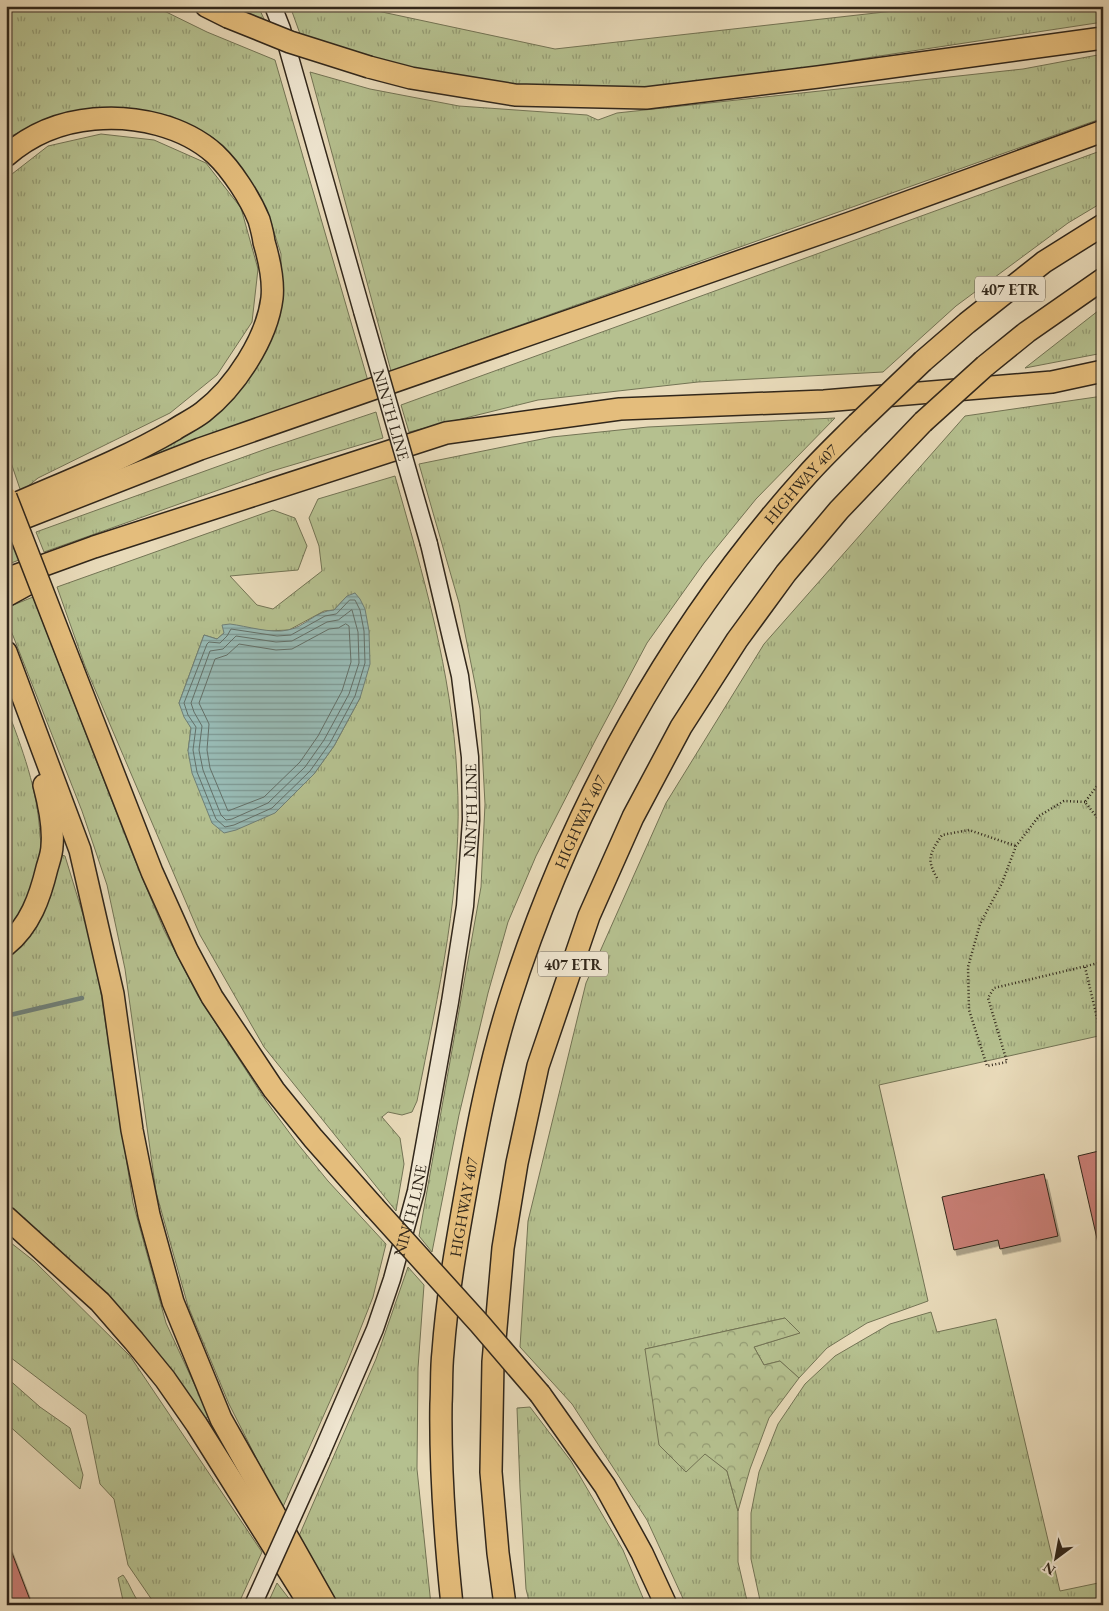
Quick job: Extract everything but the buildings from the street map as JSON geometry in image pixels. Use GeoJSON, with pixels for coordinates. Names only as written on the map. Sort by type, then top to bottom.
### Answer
{"type":"FeatureCollection","features":[{"type":"Feature","properties":{"kind":"highway"},"geometry":{"type":"LineString","coordinates":[[206,6],[290,42],[369,67],[411,78],[515,95],[646,98],[818,77],[1103,38]]}},
{"type":"Feature","properties":{"kind":"highway"},"geometry":{"type":"LineString","coordinates":[[6,156],[21,143],[43,131],[73,121],[114,117],[157,124],[188,136],[214,154],[242,187],[259,220],[270,263],[272,298],[263,328],[250,358],[230,385],[203,412],[149,445],[6,508]]}},
{"type":"Feature","properties":{"kind":"highway"},"geometry":{"type":"LineString","coordinates":[[6,525],[200,449],[850,223],[1103,131]]}},
{"type":"Feature","properties":{"kind":"highway","name":"HIGHWAY 407"},"geometry":{"type":"LineString","coordinates":[[452,1605],[444,1522],[441,1434],[442,1354],[454,1254],[482,1102],[508,1004],[539,914],[579,820],[622,736],[682,637],[740,555],[807,475],[856,424],[967,322],[1044,262],[1103,225]]}},
{"type":"Feature","properties":{"kind":"highway","name":"407 ETR"},"geometry":{"type":"LineString","coordinates":[[505,1605],[498,1553],[491,1472],[493,1362],[502,1248],[517,1163],[538,1066],[589,916],[633,817],[681,727],[737,640],[786,573],[839,510],[923,422],[985,366],[1027,332],[1103,279]]}},
{"type":"Feature","properties":{"kind":"highway"},"geometry":{"type":"LineString","coordinates":[[6,579],[94,548],[446,433],[620,409],[824,401],[1052,382],[1103,371]]}},
{"type":"Feature","properties":{"kind":"highway"},"geometry":{"type":"LineString","coordinates":[[6,497],[152,872],[187,950],[212,997],[274,1090],[313,1138],[479,1322],[540,1394],[605,1486],[642,1553],[666,1605]]}},
{"type":"Feature","properties":{"kind":"highway"},"geometry":{"type":"LineString","coordinates":[[6,596],[94,548]]}},
{"type":"Feature","properties":{"kind":"highway"},"geometry":{"type":"LineString","coordinates":[[6,945],[12,941],[32,914],[42,887],[52,846],[50,805],[9,658]]}},
{"type":"Feature","properties":{"kind":"highway"},"geometry":{"type":"LineString","coordinates":[[9,658],[80,850],[113,994],[132,1130],[145,1196],[173,1302],[221,1419],[326,1605]]}},
{"type":"Feature","properties":{"kind":"highway"},"geometry":{"type":"LineString","coordinates":[[6,1217],[100,1302],[164,1379],[197,1425],[310,1605]]}},
{"type":"Feature","properties":{"kind":"main road","name":"NINTH LINE"},"geometry":{"type":"LineString","coordinates":[[253,1605],[375,1329],[392,1279],[416,1191],[450,1002],[465,906],[471,820],[470,757],[460,676],[429,544],[282,29],[273,6]]}},
{"type":"Feature","properties":{"kind":"path"},"geometry":{"type":"LineString","coordinates":[[1085,802],[1103,778]]}},
{"type":"Feature","properties":{"kind":"path"},"geometry":{"type":"LineString","coordinates":[[1103,825],[1085,802],[1064,801],[1039,816],[1016,846],[1002,883],[980,924],[968,967],[969,1010],[986,1066],[1007,1062],[988,998],[994,988],[1103,962]]}},
{"type":"Feature","properties":{"kind":"path"},"geometry":{"type":"LineString","coordinates":[[938,878],[930,866],[932,850],[942,835],[969,830],[1016,846]]}},
{"type":"Feature","properties":{"kind":"path"},"geometry":{"type":"LineString","coordinates":[[1085,966],[1102,1038]]}},
{"type":"Feature","properties":{"kind":"green space"},"geometry":{"type":"Polygon","coordinates":[[[6,6],[154,6],[207,32],[275,60],[368,381],[101,479],[203,424],[239,392],[261,358],[280,306],[281,254],[269,216],[239,166],[214,138],[171,116],[139,111],[49,119],[11,136],[6,142],[6,6]]]}},
{"type":"Feature","properties":{"kind":"green space"},"geometry":{"type":"Polygon","coordinates":[[[213,6],[258,6],[270,32],[213,6]]]}},
{"type":"Feature","properties":{"kind":"green space"},"geometry":{"type":"Polygon","coordinates":[[[290,6],[354,6],[555,49],[938,6],[1103,6],[1103,22],[853,60],[805,74],[564,94],[443,84],[304,45],[290,6]]]}},
{"type":"Feature","properties":{"kind":"green space"},"geometry":{"type":"Polygon","coordinates":[[[1103,54],[1103,118],[391,371],[310,72],[370,89],[459,106],[587,115],[598,120],[617,113],[1023,69],[1103,54]]]}},
{"type":"Feature","properties":{"kind":"green space"},"geometry":{"type":"Polygon","coordinates":[[[101,134],[154,140],[206,163],[241,208],[258,269],[252,322],[217,375],[170,413],[38,478],[21,492],[6,448],[6,182],[12,174],[48,146],[101,134]]]}},
{"type":"Feature","properties":{"kind":"green space"},"geometry":{"type":"Polygon","coordinates":[[[1103,150],[1103,202],[1068,223],[956,306],[883,372],[698,382],[538,400],[409,432],[401,405],[1103,150]]]}},
{"type":"Feature","properties":{"kind":"green space"},"geometry":{"type":"Polygon","coordinates":[[[1103,307],[1103,353],[1025,368],[1103,307]]]}},
{"type":"Feature","properties":{"kind":"green space"},"geometry":{"type":"Polygon","coordinates":[[[1103,396],[1103,1035],[879,1085],[928,1301],[867,1323],[827,1348],[799,1378],[780,1361],[764,1365],[754,1347],[799,1333],[785,1318],[645,1349],[705,1453],[727,1471],[738,1511],[738,1562],[748,1605],[686,1605],[647,1520],[572,1404],[520,1347],[528,1221],[586,983],[666,803],[764,644],[965,416],[1103,396]]]}},
{"type":"Feature","properties":{"kind":"green space"},"geometry":{"type":"Polygon","coordinates":[[[376,412],[383,438],[272,471],[44,552],[36,532],[266,449],[376,412]]]}},
{"type":"Feature","properties":{"kind":"green space"},"geometry":{"type":"Polygon","coordinates":[[[835,418],[756,499],[704,563],[647,643],[536,856],[508,922],[488,993],[459,1115],[432,1252],[419,1236],[481,887],[485,804],[480,709],[459,603],[419,464],[552,437],[648,427],[835,418]]]}},
{"type":"Feature","properties":{"kind":"green space"},"geometry":{"type":"Polygon","coordinates":[[[395,476],[435,624],[443,661],[454,737],[457,775],[457,857],[441,979],[417,1101],[412,1112],[402,1115],[388,1112],[382,1117],[400,1138],[404,1164],[396,1211],[264,1047],[200,935],[85,666],[57,587],[273,510],[295,518],[307,546],[298,570],[230,576],[257,605],[273,609],[322,571],[319,546],[309,518],[318,499],[395,476]],[[347,596],[334,610],[324,611],[289,630],[224,633],[217,639],[204,635],[179,703],[191,728],[188,751],[275,812],[314,774],[334,746],[360,698],[347,596]]]}},
{"type":"Feature","properties":{"kind":"green space"},"geometry":{"type":"Polygon","coordinates":[[[12,541],[19,560],[6,565],[6,543],[12,541]]]}},
{"type":"Feature","properties":{"kind":"green space"},"geometry":{"type":"Polygon","coordinates":[[[33,597],[132,853],[164,930],[198,996],[266,1101],[297,1143],[328,1181],[386,1244],[373,1297],[347,1363],[282,1509],[229,1404],[188,1306],[156,1192],[125,969],[107,885],[82,811],[6,618],[6,608],[33,597]]]}},
{"type":"Feature","properties":{"kind":"green space"},"geometry":{"type":"Polygon","coordinates":[[[6,706],[33,786],[39,819],[42,855],[29,895],[6,931],[6,706]]]}},
{"type":"Feature","properties":{"kind":"green space"},"geometry":{"type":"Polygon","coordinates":[[[62,855],[65,856],[95,954],[133,1203],[166,1323],[209,1416],[203,1420],[132,1327],[65,1256],[6,1206],[6,960],[32,931],[50,898],[62,855]]]}},
{"type":"Feature","properties":{"kind":"green space"},"geometry":{"type":"Polygon","coordinates":[[[6,1239],[34,1261],[130,1356],[262,1552],[238,1605],[150,1605],[152,1600],[128,1565],[114,1499],[100,1484],[86,1415],[6,1354],[6,1239]]]}},
{"type":"Feature","properties":{"kind":"green space"},"geometry":{"type":"Polygon","coordinates":[[[408,1267],[424,1285],[418,1368],[417,1469],[431,1605],[336,1605],[299,1536],[376,1359],[408,1267]]]}},
{"type":"Feature","properties":{"kind":"green space"},"geometry":{"type":"Polygon","coordinates":[[[931,1312],[937,1332],[996,1319],[1060,1591],[1103,1582],[1103,1605],[761,1605],[751,1559],[751,1513],[759,1472],[778,1424],[805,1384],[835,1356],[890,1324],[931,1312]]]}},
{"type":"Feature","properties":{"kind":"green space"},"geometry":{"type":"Polygon","coordinates":[[[785,1318],[800,1333],[754,1347],[764,1365],[780,1361],[799,1378],[769,1418],[750,1469],[738,1511],[727,1471],[705,1454],[686,1472],[659,1445],[645,1349],[785,1318]]]}},
{"type":"Feature","properties":{"kind":"green space"},"geometry":{"type":"Polygon","coordinates":[[[6,1377],[40,1407],[70,1428],[83,1475],[80,1489],[6,1423],[6,1377]]]}},
{"type":"Feature","properties":{"kind":"green space"},"geometry":{"type":"Polygon","coordinates":[[[530,1407],[571,1461],[623,1550],[646,1605],[530,1605],[526,1589],[517,1408],[530,1407]]]}},
{"type":"Feature","properties":{"kind":"green space"},"geometry":{"type":"Polygon","coordinates":[[[123,1575],[141,1605],[124,1605],[118,1578],[123,1575]]]}},
{"type":"Feature","properties":{"kind":"green space"},"geometry":{"type":"Polygon","coordinates":[[[277,1583],[294,1605],[267,1605],[277,1583]]]}},
{"type":"Feature","properties":{"kind":"water"},"geometry":{"type":"Polygon","coordinates":[[[355,593],[365,609],[369,631],[370,664],[360,698],[334,746],[314,774],[275,813],[236,830],[224,833],[212,823],[192,773],[188,751],[191,728],[184,717],[179,703],[204,635],[217,639],[224,633],[222,625],[230,624],[274,631],[288,630],[300,626],[321,613],[334,610],[347,596],[355,593]]]}},
{"type":"Feature","properties":{"kind":"waterway"},"geometry":{"type":"LineString","coordinates":[[6,1016],[82,998]]}}]}
